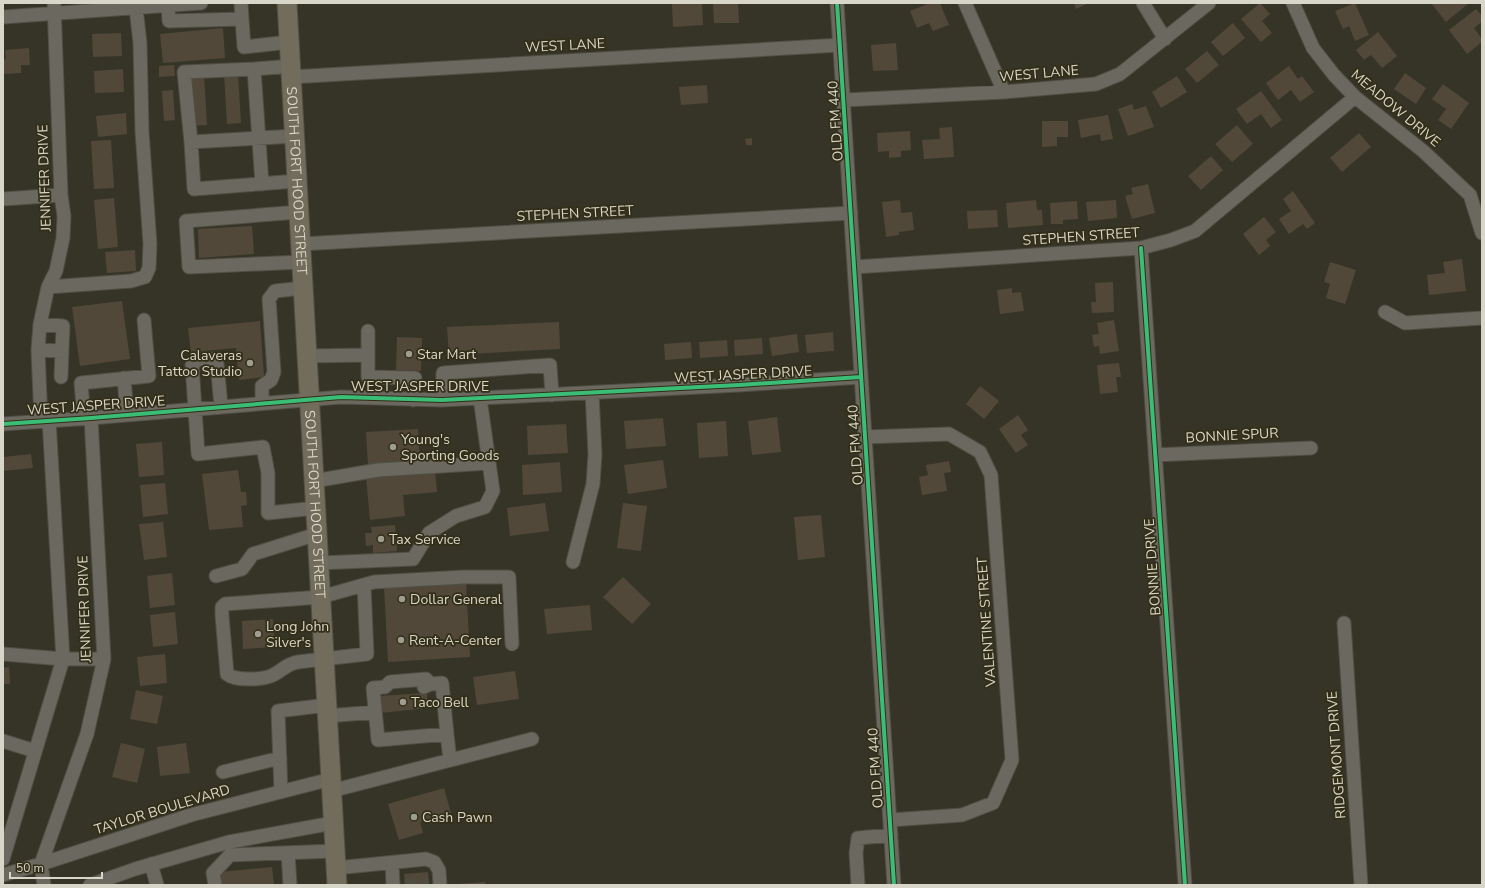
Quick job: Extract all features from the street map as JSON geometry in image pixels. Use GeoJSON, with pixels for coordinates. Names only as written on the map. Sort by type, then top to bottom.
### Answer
{"type":"FeatureCollection","features":[{"type":"Feature","properties":{"kind":"highway","name":"SOUTH FORT HOOD STREET"},"geometry":{"type":"LineString","coordinates":[[287,3],[336,868]]}},
{"type":"Feature","properties":{"kind":"street"},"geometry":{"type":"LineString","coordinates":[[3,17],[54,8],[136,8],[201,3]]}},
{"type":"Feature","properties":{"kind":"street"},"geometry":{"type":"LineString","coordinates":[[241,3],[244,47],[289,42]]}},
{"type":"Feature","properties":{"kind":"street","name":"OLD FM 440"},"geometry":{"type":"LineString","coordinates":[[838,3],[894,885]]}},
{"type":"Feature","properties":{"kind":"street"},"geometry":{"type":"LineString","coordinates":[[965,3],[1004,92]]}},
{"type":"Feature","properties":{"kind":"street"},"geometry":{"type":"LineString","coordinates":[[1143,3],[1165,39]]}},
{"type":"Feature","properties":{"kind":"street","name":"WEST LANE"},"geometry":{"type":"LineString","coordinates":[[845,100],[1004,92],[1096,84],[1120,74],[1208,3]]}},
{"type":"Feature","properties":{"kind":"street","name":"MEADOW DRIVE"},"geometry":{"type":"LineString","coordinates":[[1293,3],[1313,48],[1334,75],[1355,97],[1423,151],[1470,195],[1482,233]]}},
{"type":"Feature","properties":{"kind":"street"},"geometry":{"type":"LineString","coordinates":[[168,5],[169,21],[242,19]]}},
{"type":"Feature","properties":{"kind":"street","name":"JENNIFER DRIVE"},"geometry":{"type":"LineString","coordinates":[[3,859],[63,658],[45,420],[39,378],[38,350],[40,324],[48,287],[56,271],[63,238],[64,216],[61,195],[54,8]]}},
{"type":"Feature","properties":{"kind":"street"},"geometry":{"type":"LineString","coordinates":[[48,287],[131,281],[145,277],[149,268],[150,244],[142,131],[140,43],[136,8]]}},
{"type":"Feature","properties":{"kind":"street","name":"WEST LANE"},"geometry":{"type":"LineString","coordinates":[[191,142],[184,72],[254,69],[291,71],[840,45]]}},
{"type":"Feature","properties":{"kind":"street"},"geometry":{"type":"LineString","coordinates":[[254,69],[262,184]]}},
{"type":"Feature","properties":{"kind":"street","name":"STEPHEN STREET"},"geometry":{"type":"LineString","coordinates":[[855,267],[1141,248],[1171,240],[1195,231],[1355,97]]}},
{"type":"Feature","properties":{"kind":"street"},"geometry":{"type":"LineString","coordinates":[[295,136],[191,142],[194,189],[297,181]]}},
{"type":"Feature","properties":{"kind":"street"},"geometry":{"type":"LineString","coordinates":[[3,199],[61,195]]}},
{"type":"Feature","properties":{"kind":"street","name":"STEPHEN STREET"},"geometry":{"type":"LineString","coordinates":[[299,212],[186,221],[189,267],[301,253],[851,213]]}},
{"type":"Feature","properties":{"kind":"street","name":"BONNIE DRIVE"},"geometry":{"type":"LineString","coordinates":[[1141,248],[1185,885]]}},
{"type":"Feature","properties":{"kind":"street"},"geometry":{"type":"LineString","coordinates":[[262,403],[262,386],[272,380],[274,372],[269,299],[275,291],[303,288]]}},
{"type":"Feature","properties":{"kind":"street"},"geometry":{"type":"LineString","coordinates":[[1385,312],[1406,323],[1482,318]]}},
{"type":"Feature","properties":{"kind":"street"},"geometry":{"type":"LineString","coordinates":[[40,324],[64,320],[61,377]]}},
{"type":"Feature","properties":{"kind":"street"},"geometry":{"type":"LineString","coordinates":[[39,378],[61,377],[81,383],[149,376],[144,320]]}},
{"type":"Feature","properties":{"kind":"street"},"geometry":{"type":"LineString","coordinates":[[368,331],[368,377],[415,378],[414,400]]}},
{"type":"Feature","properties":{"kind":"street"},"geometry":{"type":"LineString","coordinates":[[38,350],[62,351]]}},
{"type":"Feature","properties":{"kind":"street"},"geometry":{"type":"LineString","coordinates":[[307,356],[368,355]]}},
{"type":"Feature","properties":{"kind":"street"},"geometry":{"type":"LineString","coordinates":[[222,406],[217,363],[214,359],[198,359],[192,365],[198,454],[264,447],[268,472],[268,513],[316,508]]}},
{"type":"Feature","properties":{"kind":"street"},"geometry":{"type":"LineString","coordinates":[[442,400],[443,372],[550,365],[552,395]]}},
{"type":"Feature","properties":{"kind":"street"},"geometry":{"type":"LineString","coordinates":[[379,398],[381,377]]}},
{"type":"Feature","properties":{"kind":"street","name":"WEST JASPER DRIVE"},"geometry":{"type":"LineString","coordinates":[[3,424],[91,418],[341,396],[442,400],[592,393],[861,377]]}},
{"type":"Feature","properties":{"kind":"street"},"geometry":{"type":"LineString","coordinates":[[124,378],[127,414]]}},
{"type":"Feature","properties":{"kind":"street"},"geometry":{"type":"LineString","coordinates":[[81,383],[83,407],[91,418]]}},
{"type":"Feature","properties":{"kind":"street"},"geometry":{"type":"LineString","coordinates":[[573,562],[593,484],[595,454],[592,393]]}},
{"type":"Feature","properties":{"kind":"street"},"geometry":{"type":"LineString","coordinates":[[319,564],[413,559],[429,532],[456,516],[485,507],[493,491],[480,398]]}},
{"type":"Feature","properties":{"kind":"street","name":"JENNIFER DRIVE"},"geometry":{"type":"LineString","coordinates":[[44,885],[41,864],[87,734],[104,659],[91,418]]}},
{"type":"Feature","properties":{"kind":"street","name":"VALENTINE STREET"},"geometry":{"type":"LineString","coordinates":[[865,437],[949,434],[980,452],[991,475],[1012,760],[993,803],[962,815],[890,820]]}},
{"type":"Feature","properties":{"kind":"street","name":"BONNIE SPUR"},"geometry":{"type":"LineString","coordinates":[[1155,455],[1311,448]]}},
{"type":"Feature","properties":{"kind":"street"},"geometry":{"type":"LineString","coordinates":[[314,481],[378,470],[489,463]]}},
{"type":"Feature","properties":{"kind":"street"},"geometry":{"type":"LineString","coordinates":[[216,576],[242,569],[253,554],[317,534]]}},
{"type":"Feature","properties":{"kind":"street"},"geometry":{"type":"LineString","coordinates":[[364,584],[367,654],[287,664],[275,674],[268,677],[234,679],[227,674],[222,615],[222,607],[225,604],[321,597],[364,584],[374,582],[464,577],[509,577],[512,644]]}},
{"type":"Feature","properties":{"kind":"street","name":"RIDGEMONT DRIVE"},"geometry":{"type":"LineString","coordinates":[[1344,622],[1361,885]]}},
{"type":"Feature","properties":{"kind":"street"},"geometry":{"type":"LineString","coordinates":[[3,654],[104,659]]}},
{"type":"Feature","properties":{"kind":"street"},"geometry":{"type":"LineString","coordinates":[[447,734],[378,740],[373,688],[385,687],[390,690],[426,687],[430,684],[442,683],[450,760]]}},
{"type":"Feature","properties":{"kind":"street"},"geometry":{"type":"LineString","coordinates":[[281,792],[278,711],[375,712]]}},
{"type":"Feature","properties":{"kind":"street","name":"TAYLOR BOULEVARD"},"geometry":{"type":"LineString","coordinates":[[3,875],[190,815],[281,792],[331,785],[450,760],[532,739]]}},
{"type":"Feature","properties":{"kind":"street"},"geometry":{"type":"LineString","coordinates":[[3,741],[35,751]]}},
{"type":"Feature","properties":{"kind":"street"},"geometry":{"type":"LineString","coordinates":[[222,772],[280,758]]}},
{"type":"Feature","properties":{"kind":"street"},"geometry":{"type":"LineString","coordinates":[[90,885],[151,864],[229,842],[333,822]]}},
{"type":"Feature","properties":{"kind":"street"},"geometry":{"type":"LineString","coordinates":[[858,885],[856,854],[858,838],[891,835]]}},
{"type":"Feature","properties":{"kind":"street"},"geometry":{"type":"LineString","coordinates":[[288,853],[290,885]]}},
{"type":"Feature","properties":{"kind":"street"},"geometry":{"type":"LineString","coordinates":[[215,885],[213,873],[230,856],[288,853],[336,868],[426,860],[434,862],[439,870],[436,884]]}},
{"type":"Feature","properties":{"kind":"street"},"geometry":{"type":"LineString","coordinates":[[392,863],[393,885]]}},
{"type":"Feature","properties":{"kind":"street"},"geometry":{"type":"LineString","coordinates":[[151,864],[156,885]]}},
{"type":"Feature","properties":{"kind":"building"},"geometry":{"type":"Polygon","coordinates":[[[702,3],[703,25],[673,27],[672,4],[702,3]]]}},
{"type":"Feature","properties":{"kind":"building"},"geometry":{"type":"Polygon","coordinates":[[[738,3],[739,23],[714,23],[713,4],[738,3]]]}},
{"type":"Feature","properties":{"kind":"building"},"geometry":{"type":"Polygon","coordinates":[[[930,3],[940,3],[949,25],[933,31],[929,23],[917,28],[910,11],[930,3]]]}},
{"type":"Feature","properties":{"kind":"building"},"geometry":{"type":"Polygon","coordinates":[[[1074,3],[1089,3],[1076,9],[1074,3]]]}},
{"type":"Feature","properties":{"kind":"building"},"geometry":{"type":"Polygon","coordinates":[[[1260,3],[1270,14],[1262,21],[1272,33],[1261,42],[1241,19],[1260,3]]]}},
{"type":"Feature","properties":{"kind":"building"},"geometry":{"type":"Polygon","coordinates":[[[1355,3],[1369,35],[1355,41],[1349,26],[1343,29],[1335,11],[1355,3]]]}},
{"type":"Feature","properties":{"kind":"building"},"geometry":{"type":"Polygon","coordinates":[[[1431,3],[1469,3],[1446,22],[1431,3]]]}},
{"type":"Feature","properties":{"kind":"building"},"geometry":{"type":"Polygon","coordinates":[[[1476,9],[1482,16],[1482,22],[1474,28],[1482,39],[1482,42],[1467,54],[1449,30],[1476,9]]]}},
{"type":"Feature","properties":{"kind":"building"},"geometry":{"type":"Polygon","coordinates":[[[1233,23],[1245,38],[1223,56],[1211,42],[1233,23]]]}},
{"type":"Feature","properties":{"kind":"building"},"geometry":{"type":"Polygon","coordinates":[[[223,28],[225,58],[163,63],[160,34],[223,28]]]}},
{"type":"Feature","properties":{"kind":"building"},"geometry":{"type":"Polygon","coordinates":[[[1378,32],[1397,56],[1382,68],[1371,55],[1364,60],[1356,50],[1378,32]]]}},
{"type":"Feature","properties":{"kind":"building"},"geometry":{"type":"Polygon","coordinates":[[[121,33],[122,56],[93,57],[92,34],[121,33]]]}},
{"type":"Feature","properties":{"kind":"building"},"geometry":{"type":"Polygon","coordinates":[[[896,43],[898,70],[873,71],[871,45],[896,43]]]}},
{"type":"Feature","properties":{"kind":"building"},"geometry":{"type":"Polygon","coordinates":[[[29,48],[30,65],[21,65],[21,73],[3,74],[3,60],[6,59],[5,50],[29,48]]]}},
{"type":"Feature","properties":{"kind":"building"},"geometry":{"type":"Polygon","coordinates":[[[1207,51],[1219,65],[1197,83],[1185,69],[1207,51]]]}},
{"type":"Feature","properties":{"kind":"building"},"geometry":{"type":"Polygon","coordinates":[[[174,65],[175,76],[159,77],[159,66],[174,65]]]}},
{"type":"Feature","properties":{"kind":"building"},"geometry":{"type":"Polygon","coordinates":[[[1289,66],[1298,79],[1302,76],[1314,92],[1300,102],[1291,90],[1278,100],[1266,83],[1289,66]]]}},
{"type":"Feature","properties":{"kind":"building"},"geometry":{"type":"Polygon","coordinates":[[[123,69],[124,92],[95,93],[94,71],[123,69]]]}},
{"type":"Feature","properties":{"kind":"building"},"geometry":{"type":"Polygon","coordinates":[[[238,73],[241,123],[227,124],[224,74],[238,73]]]}},
{"type":"Feature","properties":{"kind":"building"},"geometry":{"type":"Polygon","coordinates":[[[1405,73],[1426,88],[1416,104],[1394,89],[1405,73]]]}},
{"type":"Feature","properties":{"kind":"building"},"geometry":{"type":"Polygon","coordinates":[[[204,75],[207,125],[193,126],[190,76],[204,75]]]}},
{"type":"Feature","properties":{"kind":"building"},"geometry":{"type":"Polygon","coordinates":[[[1177,76],[1187,92],[1161,108],[1152,92],[1177,76]]]}},
{"type":"Feature","properties":{"kind":"building"},"geometry":{"type":"Polygon","coordinates":[[[1443,84],[1469,103],[1451,129],[1438,120],[1446,109],[1432,99],[1443,84]]]}},
{"type":"Feature","properties":{"kind":"building"},"geometry":{"type":"Polygon","coordinates":[[[707,85],[708,103],[681,105],[679,87],[707,85]]]}},
{"type":"Feature","properties":{"kind":"building"},"geometry":{"type":"Polygon","coordinates":[[[173,90],[175,120],[164,121],[162,91],[173,90]]]}},
{"type":"Feature","properties":{"kind":"building"},"geometry":{"type":"Polygon","coordinates":[[[1261,91],[1282,120],[1271,128],[1261,114],[1247,124],[1236,109],[1261,91]]]}},
{"type":"Feature","properties":{"kind":"building"},"geometry":{"type":"Polygon","coordinates":[[[1132,104],[1134,110],[1146,106],[1154,127],[1128,136],[1118,109],[1132,104]]]}},
{"type":"Feature","properties":{"kind":"building"},"geometry":{"type":"Polygon","coordinates":[[[126,113],[127,134],[98,137],[96,116],[126,113]]]}},
{"type":"Feature","properties":{"kind":"building"},"geometry":{"type":"Polygon","coordinates":[[[1108,115],[1113,139],[1101,141],[1100,134],[1081,138],[1078,120],[1108,115]]]}},
{"type":"Feature","properties":{"kind":"building"},"geometry":{"type":"Polygon","coordinates":[[[1042,121],[1068,121],[1068,137],[1057,137],[1057,146],[1042,147],[1042,121]]]}},
{"type":"Feature","properties":{"kind":"building"},"geometry":{"type":"Polygon","coordinates":[[[1237,125],[1253,144],[1232,162],[1215,144],[1237,125]]]}},
{"type":"Feature","properties":{"kind":"building"},"geometry":{"type":"Polygon","coordinates":[[[952,127],[954,157],[924,159],[922,140],[940,139],[939,128],[952,127]]]}},
{"type":"Feature","properties":{"kind":"building"},"geometry":{"type":"Polygon","coordinates":[[[910,131],[911,150],[901,151],[901,157],[889,158],[889,151],[878,152],[877,133],[910,131]]]}},
{"type":"Feature","properties":{"kind":"building"},"geometry":{"type":"Polygon","coordinates":[[[1359,133],[1371,147],[1342,172],[1330,158],[1359,133]]]}},
{"type":"Feature","properties":{"kind":"building"},"geometry":{"type":"Polygon","coordinates":[[[752,138],[752,145],[746,145],[745,139],[752,138]]]}},
{"type":"Feature","properties":{"kind":"building"},"geometry":{"type":"Polygon","coordinates":[[[111,140],[114,188],[94,189],[91,141],[111,140]]]}},
{"type":"Feature","properties":{"kind":"building"},"geometry":{"type":"Polygon","coordinates":[[[1211,156],[1223,170],[1201,190],[1188,176],[1211,156]]]}},
{"type":"Feature","properties":{"kind":"building"},"geometry":{"type":"Polygon","coordinates":[[[1148,184],[1155,213],[1132,219],[1125,196],[1133,194],[1131,188],[1148,184]]]}},
{"type":"Feature","properties":{"kind":"building"},"geometry":{"type":"Polygon","coordinates":[[[1293,191],[1315,223],[1307,229],[1303,224],[1289,234],[1279,219],[1291,211],[1283,199],[1293,191]]]}},
{"type":"Feature","properties":{"kind":"building"},"geometry":{"type":"Polygon","coordinates":[[[114,198],[118,247],[98,249],[94,200],[114,198]]]}},
{"type":"Feature","properties":{"kind":"building"},"geometry":{"type":"Polygon","coordinates":[[[900,200],[901,213],[912,212],[914,230],[899,232],[899,235],[886,237],[882,202],[900,200]]]}},
{"type":"Feature","properties":{"kind":"building"},"geometry":{"type":"Polygon","coordinates":[[[1036,200],[1037,210],[1042,210],[1043,225],[1008,228],[1006,203],[1036,200]]]}},
{"type":"Feature","properties":{"kind":"building"},"geometry":{"type":"Polygon","coordinates":[[[1116,200],[1117,218],[1088,221],[1086,202],[1116,200]]]}},
{"type":"Feature","properties":{"kind":"building"},"geometry":{"type":"Polygon","coordinates":[[[1077,201],[1078,219],[1063,220],[1063,224],[1051,224],[1050,203],[1077,201]]]}},
{"type":"Feature","properties":{"kind":"building"},"geometry":{"type":"Polygon","coordinates":[[[997,210],[998,227],[968,229],[967,211],[997,210]]]}},
{"type":"Feature","properties":{"kind":"building"},"geometry":{"type":"Polygon","coordinates":[[[1264,217],[1276,232],[1266,240],[1270,246],[1259,255],[1243,234],[1264,217]]]}},
{"type":"Feature","properties":{"kind":"building"},"geometry":{"type":"Polygon","coordinates":[[[252,226],[254,254],[199,258],[198,229],[252,226]]]}},
{"type":"Feature","properties":{"kind":"building"},"geometry":{"type":"Polygon","coordinates":[[[135,250],[136,271],[107,273],[105,252],[135,250]]]}},
{"type":"Feature","properties":{"kind":"building"},"geometry":{"type":"Polygon","coordinates":[[[1462,259],[1466,291],[1429,295],[1427,275],[1445,273],[1443,262],[1462,259]]]}},
{"type":"Feature","properties":{"kind":"building"},"geometry":{"type":"Polygon","coordinates":[[[1330,262],[1356,270],[1345,304],[1326,298],[1330,284],[1324,282],[1330,262]]]}},
{"type":"Feature","properties":{"kind":"building"},"geometry":{"type":"Polygon","coordinates":[[[1113,282],[1114,312],[1092,313],[1091,302],[1096,302],[1095,283],[1113,282]]]}},
{"type":"Feature","properties":{"kind":"building"},"geometry":{"type":"Polygon","coordinates":[[[1012,288],[1012,293],[1021,292],[1024,311],[1000,314],[997,290],[1012,288]]]}},
{"type":"Feature","properties":{"kind":"building"},"geometry":{"type":"Polygon","coordinates":[[[122,301],[130,359],[80,366],[72,307],[122,301]]]}},
{"type":"Feature","properties":{"kind":"building"},"geometry":{"type":"Polygon","coordinates":[[[1114,320],[1119,351],[1100,354],[1099,346],[1094,347],[1092,335],[1099,334],[1097,323],[1114,320]]]}},
{"type":"Feature","properties":{"kind":"building"},"geometry":{"type":"Polygon","coordinates":[[[260,321],[264,377],[239,380],[236,348],[191,352],[188,328],[260,321]]]}},
{"type":"Feature","properties":{"kind":"building"},"geometry":{"type":"Polygon","coordinates":[[[559,322],[560,349],[449,355],[447,327],[559,322]]]}},
{"type":"Feature","properties":{"kind":"building"},"geometry":{"type":"Polygon","coordinates":[[[833,332],[834,351],[807,353],[805,335],[833,332]]]}},
{"type":"Feature","properties":{"kind":"building"},"geometry":{"type":"Polygon","coordinates":[[[797,334],[799,352],[772,356],[769,338],[797,334]]]}},
{"type":"Feature","properties":{"kind":"building","name":"Star Mart"},"geometry":{"type":"Polygon","coordinates":[[[397,337],[422,338],[421,371],[396,370],[397,337]]]}},
{"type":"Feature","properties":{"kind":"building"},"geometry":{"type":"Polygon","coordinates":[[[762,338],[763,354],[735,356],[734,340],[762,338]]]}},
{"type":"Feature","properties":{"kind":"building"},"geometry":{"type":"Polygon","coordinates":[[[727,340],[728,356],[700,358],[699,342],[727,340]]]}},
{"type":"Feature","properties":{"kind":"building"},"geometry":{"type":"Polygon","coordinates":[[[691,342],[692,358],[665,360],[664,344],[691,342]]]}},
{"type":"Feature","properties":{"kind":"building"},"geometry":{"type":"Polygon","coordinates":[[[1119,363],[1121,377],[1116,377],[1118,392],[1100,394],[1097,365],[1119,363]]]}},
{"type":"Feature","properties":{"kind":"building"},"geometry":{"type":"Polygon","coordinates":[[[980,386],[999,401],[984,419],[966,404],[980,386]]]}},
{"type":"Feature","properties":{"kind":"building"},"geometry":{"type":"Polygon","coordinates":[[[1018,415],[1028,430],[1021,435],[1028,445],[1016,453],[999,429],[1018,415]]]}},
{"type":"Feature","properties":{"kind":"building"},"geometry":{"type":"Polygon","coordinates":[[[777,417],[781,452],[752,455],[748,421],[777,417]]]}},
{"type":"Feature","properties":{"kind":"building"},"geometry":{"type":"Polygon","coordinates":[[[663,418],[666,446],[626,449],[624,421],[663,418]]]}},
{"type":"Feature","properties":{"kind":"building"},"geometry":{"type":"Polygon","coordinates":[[[726,421],[728,456],[699,458],[697,423],[726,421]]]}},
{"type":"Feature","properties":{"kind":"building"},"geometry":{"type":"Polygon","coordinates":[[[566,424],[568,453],[528,455],[527,426],[566,424]]]}},
{"type":"Feature","properties":{"kind":"building","name":"Young's Sporting Goods"},"geometry":{"type":"Polygon","coordinates":[[[418,429],[420,462],[368,465],[366,432],[418,429]]]}},
{"type":"Feature","properties":{"kind":"building"},"geometry":{"type":"Polygon","coordinates":[[[162,442],[164,475],[139,477],[136,444],[162,442]]]}},
{"type":"Feature","properties":{"kind":"building"},"geometry":{"type":"Polygon","coordinates":[[[31,454],[33,468],[3,471],[3,457],[31,454]]]}},
{"type":"Feature","properties":{"kind":"building"},"geometry":{"type":"Polygon","coordinates":[[[663,460],[667,488],[628,494],[624,465],[663,460]]]}},
{"type":"Feature","properties":{"kind":"building"},"geometry":{"type":"Polygon","coordinates":[[[949,461],[951,472],[944,473],[947,491],[922,495],[919,477],[928,475],[926,465],[949,461]]]}},
{"type":"Feature","properties":{"kind":"building"},"geometry":{"type":"Polygon","coordinates":[[[560,462],[562,492],[523,495],[522,465],[560,462]]]}},
{"type":"Feature","properties":{"kind":"building"},"geometry":{"type":"Polygon","coordinates":[[[238,470],[241,492],[246,492],[247,505],[241,506],[243,527],[209,530],[202,474],[238,470]]]}},
{"type":"Feature","properties":{"kind":"building"},"geometry":{"type":"Polygon","coordinates":[[[435,471],[437,492],[403,495],[405,516],[370,520],[366,477],[435,471]]]}},
{"type":"Feature","properties":{"kind":"building"},"geometry":{"type":"Polygon","coordinates":[[[165,483],[168,514],[143,517],[140,485],[165,483]]]}},
{"type":"Feature","properties":{"kind":"building"},"geometry":{"type":"Polygon","coordinates":[[[545,503],[549,531],[510,536],[507,508],[545,503]]]}},
{"type":"Feature","properties":{"kind":"building"},"geometry":{"type":"Polygon","coordinates":[[[623,503],[647,506],[641,551],[617,548],[623,503]]]}},
{"type":"Feature","properties":{"kind":"building"},"geometry":{"type":"Polygon","coordinates":[[[821,515],[825,557],[798,560],[794,517],[821,515]]]}},
{"type":"Feature","properties":{"kind":"building"},"geometry":{"type":"Polygon","coordinates":[[[163,522],[167,557],[144,560],[139,524],[163,522]]]}},
{"type":"Feature","properties":{"kind":"building","name":"Tax Service"},"geometry":{"type":"Polygon","coordinates":[[[395,525],[397,551],[373,553],[373,545],[366,546],[365,533],[372,533],[371,527],[395,525]]]}},
{"type":"Feature","properties":{"kind":"building"},"geometry":{"type":"Polygon","coordinates":[[[172,573],[175,605],[150,608],[147,576],[172,573]]]}},
{"type":"Feature","properties":{"kind":"building"},"geometry":{"type":"Polygon","coordinates":[[[623,577],[651,604],[632,624],[603,597],[623,577]]]}},
{"type":"Feature","properties":{"kind":"building"},"geometry":{"type":"Polygon","coordinates":[[[466,582],[470,657],[388,662],[384,587],[466,582]]]}},
{"type":"Feature","properties":{"kind":"building"},"geometry":{"type":"Polygon","coordinates":[[[590,605],[592,630],[547,634],[544,609],[590,605]]]}},
{"type":"Feature","properties":{"kind":"building"},"geometry":{"type":"Polygon","coordinates":[[[175,612],[178,644],[153,647],[150,615],[175,612]]]}},
{"type":"Feature","properties":{"kind":"building","name":"Long John Silver's"},"geometry":{"type":"Polygon","coordinates":[[[273,619],[275,647],[243,649],[242,621],[273,619]]]}},
{"type":"Feature","properties":{"kind":"building"},"geometry":{"type":"Polygon","coordinates":[[[165,654],[167,683],[140,686],[137,657],[165,654]]]}},
{"type":"Feature","properties":{"kind":"building"},"geometry":{"type":"Polygon","coordinates":[[[9,667],[10,684],[3,684],[3,668],[9,667]]]}},
{"type":"Feature","properties":{"kind":"building"},"geometry":{"type":"Polygon","coordinates":[[[515,671],[519,699],[477,705],[473,677],[515,671]]]}},
{"type":"Feature","properties":{"kind":"building"},"geometry":{"type":"Polygon","coordinates":[[[136,690],[163,696],[157,724],[130,719],[136,690]]]}},
{"type":"Feature","properties":{"kind":"building","name":"Taco Bell"},"geometry":{"type":"Polygon","coordinates":[[[427,693],[428,708],[380,713],[378,696],[427,693]]]}},
{"type":"Feature","properties":{"kind":"building"},"geometry":{"type":"Polygon","coordinates":[[[121,743],[145,749],[137,783],[112,777],[121,743]]]}},
{"type":"Feature","properties":{"kind":"building"},"geometry":{"type":"Polygon","coordinates":[[[186,743],[190,773],[160,776],[157,747],[186,743]]]}},
{"type":"Feature","properties":{"kind":"building","name":"Cash Pawn"},"geometry":{"type":"Polygon","coordinates":[[[444,788],[451,813],[420,822],[423,833],[399,840],[388,804],[444,788]]]}},
{"type":"Feature","properties":{"kind":"building"},"geometry":{"type":"Polygon","coordinates":[[[272,867],[274,885],[221,885],[220,872],[272,867]]]}},
{"type":"Feature","properties":{"kind":"building"},"geometry":{"type":"Polygon","coordinates":[[[428,872],[429,885],[405,885],[404,874],[428,872]]]}},
{"type":"Feature","properties":{"kind":"building"},"geometry":{"type":"Polygon","coordinates":[[[485,882],[486,885],[458,885],[458,884],[485,882]]]}},
{"type":"Feature","properties":{"kind":"tunnel"},"geometry":{"type":"LineString","coordinates":[[405,885],[429,884]]}},
{"type":"Feature","properties":{"kind":"cycle path"},"geometry":{"type":"LineString","coordinates":[[837,3],[894,885]]}},
{"type":"Feature","properties":{"kind":"cycle path"},"geometry":{"type":"LineString","coordinates":[[1141,248],[1185,885]]}},
{"type":"Feature","properties":{"kind":"cycle path"},"geometry":{"type":"LineString","coordinates":[[3,424],[341,397],[442,400],[739,385],[861,377]]}},
{"type":"Feature","properties":{"kind":"place","name":"Star Mart"},"geometry":{"type":"Point","coordinates":[409,354]}},
{"type":"Feature","properties":{"kind":"place","name":"Calaveras Tattoo Studio"},"geometry":{"type":"Point","coordinates":[250,363]}},
{"type":"Feature","properties":{"kind":"place","name":"Young's Sporting Goods"},"geometry":{"type":"Point","coordinates":[393,447]}},
{"type":"Feature","properties":{"kind":"place","name":"Tax Service"},"geometry":{"type":"Point","coordinates":[381,539]}},
{"type":"Feature","properties":{"kind":"place","name":"Dollar General"},"geometry":{"type":"Point","coordinates":[402,599]}},
{"type":"Feature","properties":{"kind":"place","name":"Long John Silver's"},"geometry":{"type":"Point","coordinates":[258,634]}},
{"type":"Feature","properties":{"kind":"place","name":"Rent-A-Center"},"geometry":{"type":"Point","coordinates":[401,640]}},
{"type":"Feature","properties":{"kind":"place","name":"Taco Bell"},"geometry":{"type":"Point","coordinates":[403,702]}},
{"type":"Feature","properties":{"kind":"place","name":"Cash Pawn"},"geometry":{"type":"Point","coordinates":[414,817]}}]}
